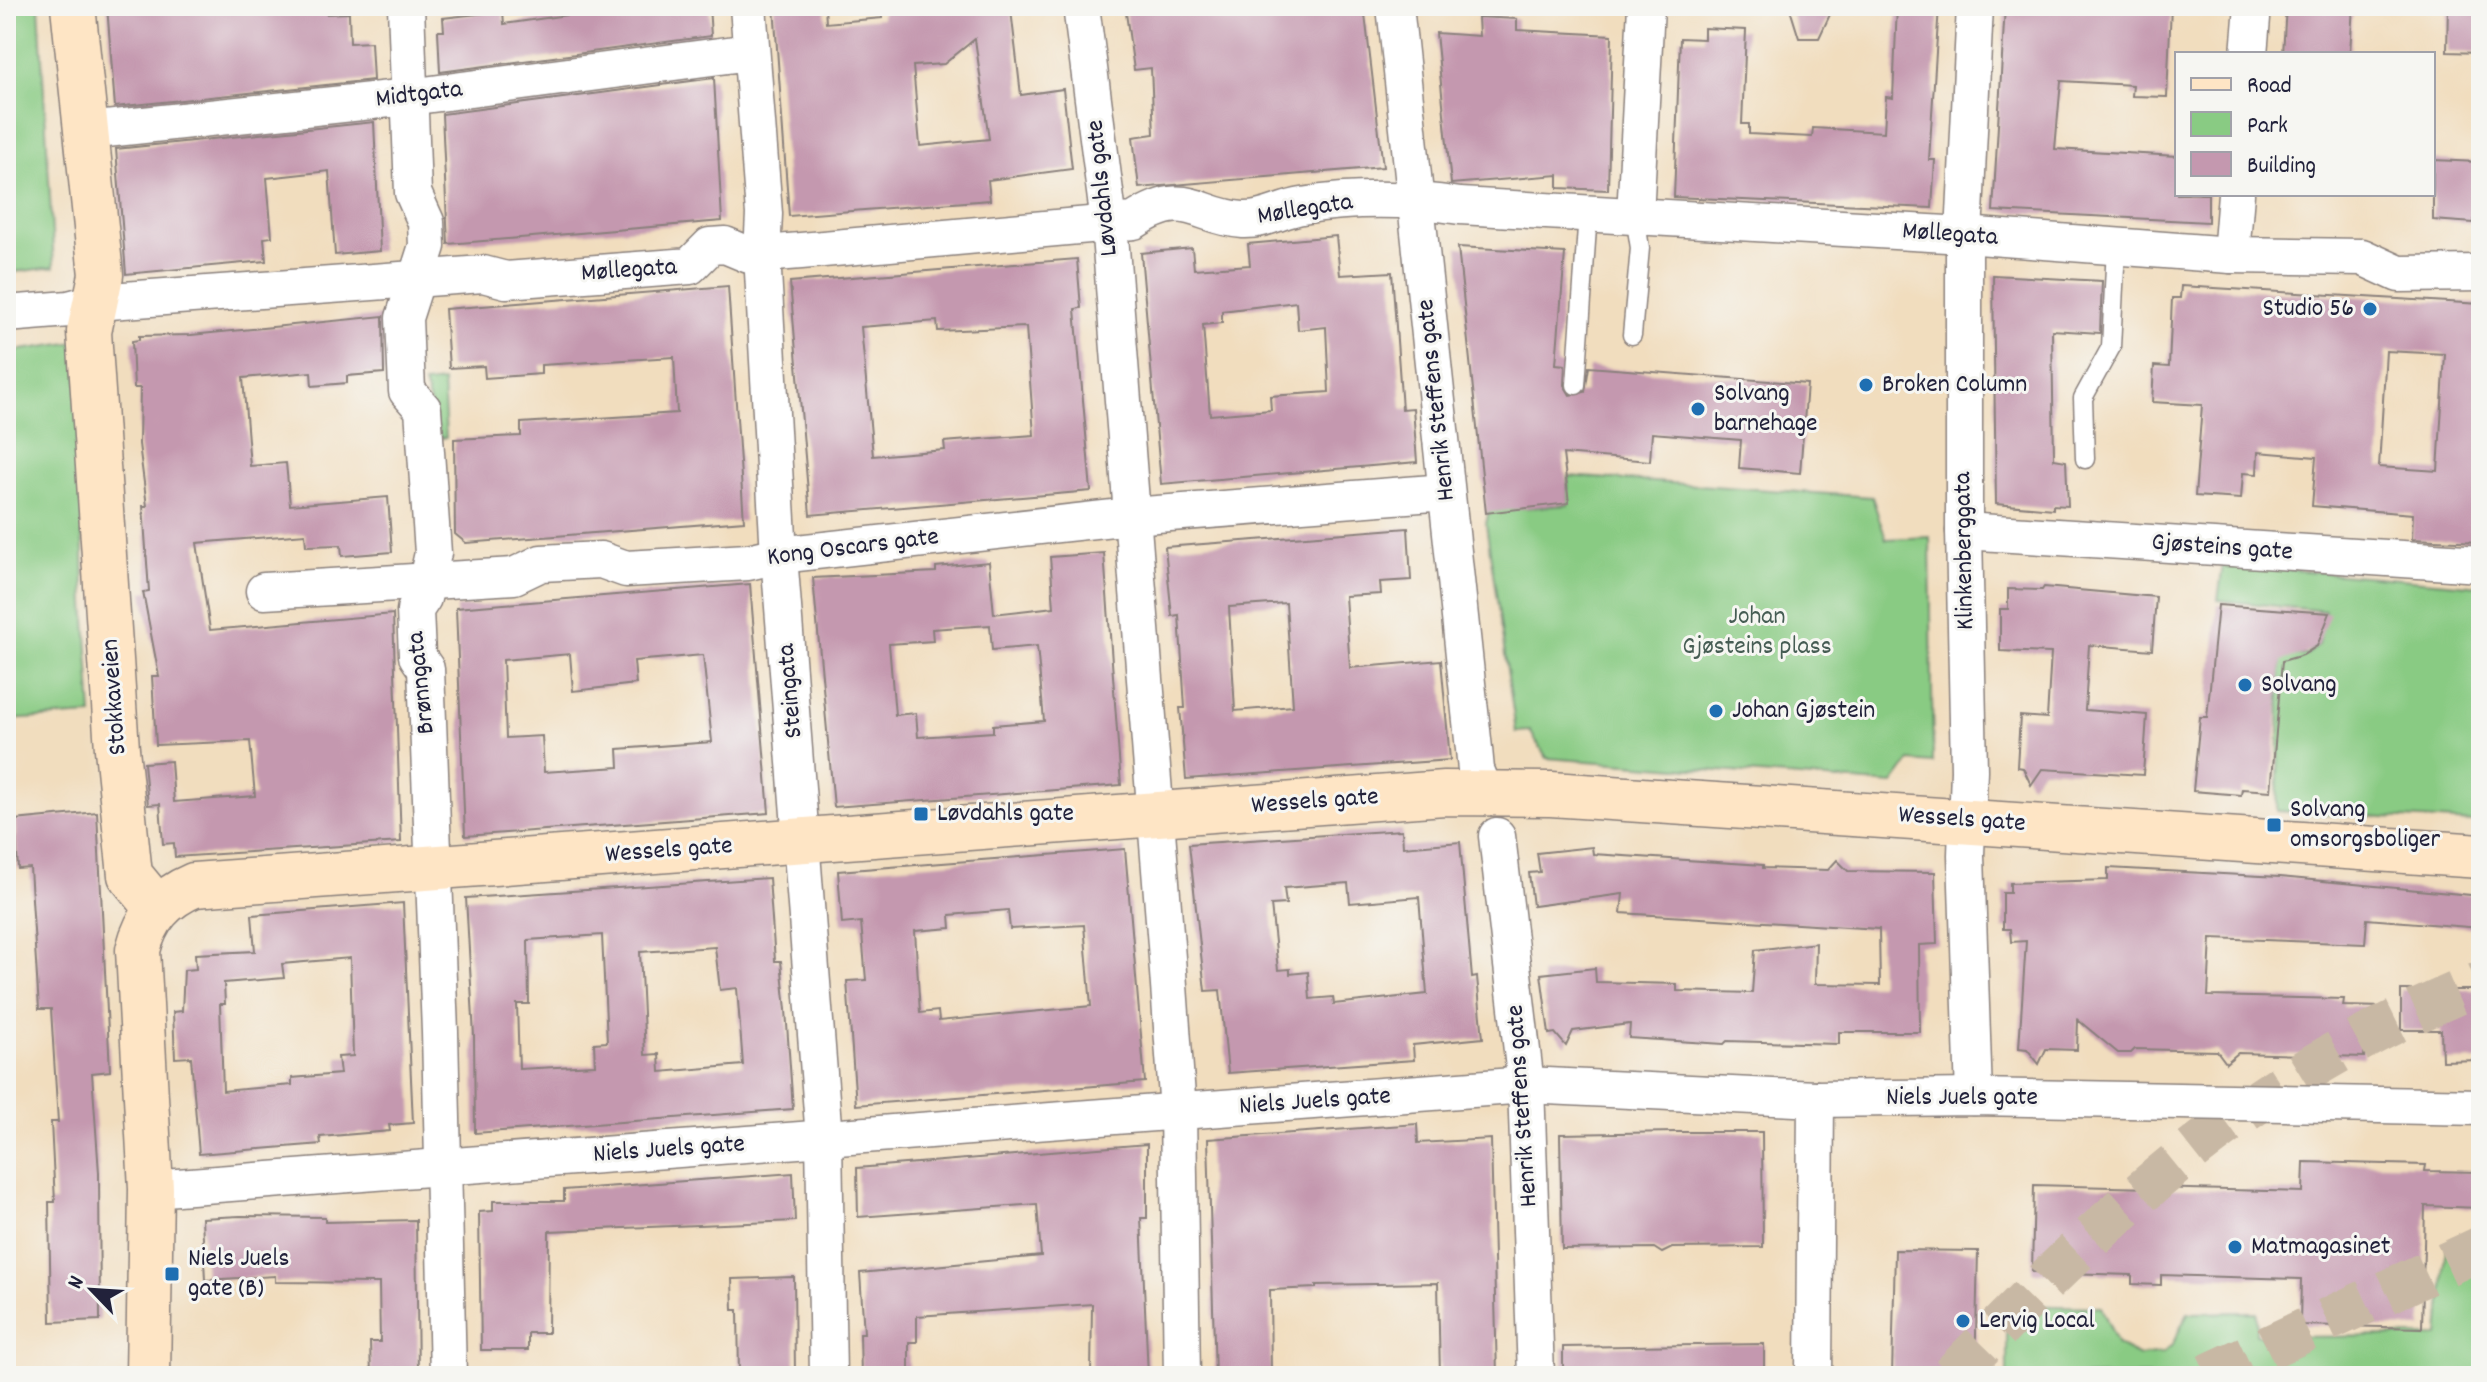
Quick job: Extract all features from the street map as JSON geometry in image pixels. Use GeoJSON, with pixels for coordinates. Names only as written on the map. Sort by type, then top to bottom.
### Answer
{"type":"FeatureCollection","features":[{"type":"Feature","properties":{"kind":"main road","name":"Stokkaveien"},"geometry":{"type":"LineString","coordinates":[[73,6],[101,275],[89,332],[121,796],[130,875],[158,909]]}},
{"type":"Feature","properties":{"kind":"main road","name":"Wessels gate"},"geometry":{"type":"LineString","coordinates":[[158,909],[181,891],[207,883],[804,842],[1155,813],[1485,792],[1969,820],[2481,856]]}},
{"type":"Feature","properties":{"kind":"main road"},"geometry":{"type":"LineString","coordinates":[[148,1376],[151,1189],[138,966],[142,934],[158,909]]}},
{"type":"Feature","properties":{"kind":"street","name":"Brønngata"},"geometry":{"type":"LineString","coordinates":[[406,6],[413,193],[426,222],[427,246],[404,318],[407,391],[423,409],[433,553],[423,598],[415,610],[417,656],[426,669],[448,1376]]}},
{"type":"Feature","properties":{"kind":"street","name":"Steingata"},"geometry":{"type":"LineString","coordinates":[[748,6],[764,214],[762,254],[779,555],[804,842],[824,1138],[828,1376]]}},
{"type":"Feature","properties":{"kind":"street","name":"Løvdahls gate"},"geometry":{"type":"LineString","coordinates":[[1081,6],[1109,223],[1178,1111],[1182,1376]]}},
{"type":"Feature","properties":{"kind":"street","name":"Henrik Steffens gate"},"geometry":{"type":"LineString","coordinates":[[1395,6],[1476,770],[1485,792]]}},
{"type":"Feature","properties":{"kind":"street"},"geometry":{"type":"LineString","coordinates":[[1635,216],[1646,6]]}},
{"type":"Feature","properties":{"kind":"street","name":"Klinkenberggata"},"geometry":{"type":"LineString","coordinates":[[1974,1097],[1966,855],[1969,820],[1964,531],[1964,235],[1975,6]]}},
{"type":"Feature","properties":{"kind":"street"},"geometry":{"type":"LineString","coordinates":[[2249,52],[2253,6]]}},
{"type":"Feature","properties":{"kind":"street","name":"Midtgata"},"geometry":{"type":"LineString","coordinates":[[87,131],[409,97],[750,52]]}},
{"type":"Feature","properties":{"kind":"street"},"geometry":{"type":"LineString","coordinates":[[2231,255],[2236,196]]}},
{"type":"Feature","properties":{"kind":"street","name":"Møllegata"},"geometry":{"type":"LineString","coordinates":[[6,314],[69,309],[96,302],[483,274],[506,280],[690,266],[710,246],[725,245],[749,255],[762,254],[1134,221],[1154,208],[1191,204],[1242,220],[1266,218],[1300,206],[1400,197],[1588,213],[1964,235],[2231,255],[2362,257],[2399,274],[2481,273]]}},
{"type":"Feature","properties":{"kind":"street","name":"Kong Oscars gate"},"geometry":{"type":"LineString","coordinates":[[264,591],[514,576],[541,563],[601,560],[626,569],[748,562],[779,555],[1131,516],[1446,492]]}},
{"type":"Feature","properties":{"kind":"street","name":"Gjøsteins gate"},"geometry":{"type":"LineString","coordinates":[[1964,531],[2481,564]]}},
{"type":"Feature","properties":{"kind":"street","name":"Henrik Steffens gate"},"geometry":{"type":"LineString","coordinates":[[1497,836],[1526,1085],[1536,1376]]}},
{"type":"Feature","properties":{"kind":"street","name":"Niels Juels gate"},"geometry":{"type":"LineString","coordinates":[[151,1189],[1526,1085],[1816,1099],[1974,1097],[2481,1107]]}},
{"type":"Feature","properties":{"kind":"street"},"geometry":{"type":"LineString","coordinates":[[1814,1376],[1816,1099]]}},
{"type":"Feature","properties":{"kind":"lane"},"geometry":{"type":"LineString","coordinates":[[1576,385],[1588,213]]}},
{"type":"Feature","properties":{"kind":"lane"},"geometry":{"type":"LineString","coordinates":[[1632,335],[1640,248],[1635,216]]}},
{"type":"Feature","properties":{"kind":"lane"},"geometry":{"type":"LineString","coordinates":[[2085,459],[2083,398],[2111,347],[2116,247]]}},
{"type":"Feature","properties":{"kind":"green space"},"geometry":{"type":"Polygon","coordinates":[[[6,6],[39,6],[54,267],[6,273],[6,6]]]}},
{"type":"Feature","properties":{"kind":"green space"},"geometry":{"type":"Polygon","coordinates":[[[77,342],[84,587],[92,715],[6,720],[6,352],[77,342]]]}},
{"type":"Feature","properties":{"kind":"green space"},"geometry":{"type":"Polygon","coordinates":[[[443,382],[446,438],[441,438],[424,384],[443,382]]]}},
{"type":"Feature","properties":{"kind":"green space","name":"Johan Gjøsteins plass"},"geometry":{"type":"Polygon","coordinates":[[[1568,476],[1872,497],[1886,539],[1930,537],[1933,763],[1910,761],[1893,784],[1547,758],[1530,731],[1516,732],[1486,524],[1489,510],[1568,505],[1568,476]]]}},
{"type":"Feature","properties":{"kind":"green space"},"geometry":{"type":"Polygon","coordinates":[[[2223,564],[2481,586],[2481,817],[2473,822],[2277,811],[2281,657],[2307,655],[2318,645],[2325,611],[2218,600],[2223,564]]]}},
{"type":"Feature","properties":{"kind":"green space"},"geometry":{"type":"Polygon","coordinates":[[[2481,1248],[2481,1376],[2007,1376],[2007,1305],[2101,1307],[2118,1345],[2139,1356],[2163,1353],[2172,1345],[2188,1313],[2257,1312],[2256,1334],[2267,1337],[2439,1336],[2446,1249],[2481,1248]]]}},
{"type":"Feature","properties":{"kind":"building"},"geometry":{"type":"Polygon","coordinates":[[[107,6],[325,6],[326,14],[349,13],[350,43],[371,42],[373,80],[115,107],[107,6]]]}},
{"type":"Feature","properties":{"kind":"building"},"geometry":{"type":"Polygon","coordinates":[[[650,6],[709,6],[711,36],[440,72],[438,31],[444,31],[443,18],[503,11],[504,24],[587,12],[588,16],[650,9],[650,6]]]}},
{"type":"Feature","properties":{"kind":"building"},"geometry":{"type":"Polygon","coordinates":[[[774,6],[825,6],[826,23],[882,18],[882,12],[904,9],[904,6],[1016,6],[1011,10],[1021,95],[1063,89],[1072,169],[988,180],[990,200],[789,216],[774,6]],[[975,39],[944,64],[913,66],[920,146],[989,139],[975,39]]]}},
{"type":"Feature","properties":{"kind":"building"},"geometry":{"type":"Polygon","coordinates":[[[1125,6],[1364,6],[1383,167],[1139,188],[1133,137],[1154,134],[1151,68],[1134,70],[1125,6]]]}},
{"type":"Feature","properties":{"kind":"building"},"geometry":{"type":"Polygon","coordinates":[[[1789,6],[1834,6],[1819,38],[1799,38],[1789,6]]]}},
{"type":"Feature","properties":{"kind":"building"},"geometry":{"type":"Polygon","coordinates":[[[1897,6],[1939,6],[1929,160],[1935,160],[1932,208],[1674,197],[1680,38],[1704,39],[1704,28],[1746,30],[1742,124],[1749,124],[1749,134],[1812,137],[1813,128],[1884,132],[1886,97],[1893,98],[1897,6]]]}},
{"type":"Feature","properties":{"kind":"building"},"geometry":{"type":"Polygon","coordinates":[[[2005,6],[2171,6],[2167,97],[2132,96],[2133,85],[2061,81],[2055,149],[2175,156],[2175,196],[2208,196],[2208,222],[1993,211],[2005,6]]]}},
{"type":"Feature","properties":{"kind":"building"},"geometry":{"type":"Polygon","coordinates":[[[2286,6],[2353,6],[2350,52],[2283,52],[2286,6]]]}},
{"type":"Feature","properties":{"kind":"building"},"geometry":{"type":"Polygon","coordinates":[[[2448,6],[2481,6],[2481,53],[2447,52],[2448,6]]]}},
{"type":"Feature","properties":{"kind":"building"},"geometry":{"type":"Polygon","coordinates":[[[1478,17],[1517,19],[1517,30],[1612,35],[1608,190],[1558,188],[1558,175],[1451,184],[1436,33],[1479,36],[1478,17]]]}},
{"type":"Feature","properties":{"kind":"building"},"geometry":{"type":"Polygon","coordinates":[[[714,78],[722,221],[448,244],[442,114],[714,78]]]}},
{"type":"Feature","properties":{"kind":"building"},"geometry":{"type":"Polygon","coordinates":[[[374,122],[380,251],[335,255],[329,171],[267,178],[272,237],[264,238],[266,261],[126,274],[116,149],[374,122]]]}},
{"type":"Feature","properties":{"kind":"building"},"geometry":{"type":"Polygon","coordinates":[[[2435,160],[2478,162],[2474,223],[2433,220],[2435,160]]]}},
{"type":"Feature","properties":{"kind":"building"},"geometry":{"type":"Polygon","coordinates":[[[1336,236],[1340,275],[1392,272],[1402,409],[1413,408],[1417,462],[1161,484],[1141,253],[1192,248],[1194,269],[1250,265],[1248,244],[1336,236]],[[1296,302],[1222,311],[1222,323],[1203,325],[1210,415],[1271,410],[1270,396],[1329,392],[1326,327],[1298,330],[1296,302]]]}},
{"type":"Feature","properties":{"kind":"building"},"geometry":{"type":"Polygon","coordinates":[[[1458,247],[1565,253],[1556,364],[1565,365],[1564,385],[1570,395],[1585,392],[1589,367],[1807,384],[1800,473],[1739,468],[1741,440],[1652,433],[1650,461],[1563,454],[1569,503],[1486,513],[1458,247]]]}},
{"type":"Feature","properties":{"kind":"building"},"geometry":{"type":"Polygon","coordinates":[[[1077,259],[1081,308],[1075,309],[1091,491],[810,515],[790,282],[1077,259]],[[937,321],[861,327],[873,456],[945,450],[944,442],[1034,435],[1026,327],[938,331],[937,321]]]}},
{"type":"Feature","properties":{"kind":"building"},"geometry":{"type":"Polygon","coordinates":[[[1993,275],[2102,281],[2100,333],[2052,330],[2054,459],[2066,461],[2068,506],[2053,505],[2053,509],[1996,504],[1993,275]]]}},
{"type":"Feature","properties":{"kind":"building"},"geometry":{"type":"Polygon","coordinates":[[[728,286],[744,521],[466,543],[455,534],[454,439],[521,436],[521,423],[677,413],[674,357],[541,365],[541,374],[485,378],[484,366],[449,368],[445,309],[728,286]]]}},
{"type":"Feature","properties":{"kind":"building"},"geometry":{"type":"Polygon","coordinates":[[[2181,286],[2481,304],[2481,542],[2412,539],[2413,514],[2312,506],[2316,457],[2258,452],[2257,474],[2243,473],[2241,499],[2195,496],[2202,405],[2152,402],[2154,366],[2169,367],[2172,298],[2180,298],[2181,286]],[[2386,351],[2379,467],[2438,471],[2445,354],[2386,351]]]}},
{"type":"Feature","properties":{"kind":"building"},"geometry":{"type":"Polygon","coordinates":[[[383,316],[384,373],[347,376],[347,383],[312,386],[311,372],[243,378],[250,466],[286,463],[290,505],[388,497],[392,552],[342,556],[341,545],[306,546],[305,534],[197,543],[210,630],[393,614],[401,842],[175,857],[174,843],[163,844],[160,804],[148,805],[144,763],[171,761],[174,802],[255,796],[250,741],[156,745],[152,676],[159,676],[143,592],[149,591],[143,506],[147,506],[139,444],[140,388],[134,388],[132,341],[139,340],[139,336],[191,335],[383,316]]]}},
{"type":"Feature","properties":{"kind":"building"},"geometry":{"type":"Polygon","coordinates":[[[1408,528],[1411,580],[1380,582],[1381,594],[1345,596],[1350,668],[1441,660],[1450,760],[1186,779],[1180,708],[1185,708],[1179,615],[1172,616],[1165,547],[1408,528]],[[1286,603],[1229,607],[1235,711],[1293,706],[1286,603]]]}},
{"type":"Feature","properties":{"kind":"building"},"geometry":{"type":"Polygon","coordinates":[[[1104,553],[1121,785],[834,807],[813,578],[936,572],[936,567],[989,562],[994,614],[1054,607],[1050,557],[1104,553]],[[990,625],[932,629],[933,641],[889,644],[895,715],[916,713],[918,737],[993,732],[993,725],[1044,721],[1037,646],[992,650],[990,625]]]}},
{"type":"Feature","properties":{"kind":"building"},"geometry":{"type":"Polygon","coordinates":[[[750,584],[769,813],[465,836],[456,608],[750,584]],[[570,654],[503,660],[506,738],[542,736],[544,772],[619,767],[618,749],[712,742],[703,655],[634,661],[636,684],[573,691],[570,654]]]}},
{"type":"Feature","properties":{"kind":"building"},"geometry":{"type":"Polygon","coordinates":[[[2044,587],[2156,597],[2152,650],[2089,645],[2085,710],[2147,715],[2143,775],[2042,769],[2031,785],[2023,768],[2017,767],[2020,716],[2047,718],[2051,653],[2000,651],[2000,609],[2008,609],[2008,589],[2042,590],[2044,587]]]}},
{"type":"Feature","properties":{"kind":"building","name":"Solvang"},"geometry":{"type":"Polygon","coordinates":[[[2218,605],[2330,613],[2317,646],[2303,655],[2282,661],[2271,791],[2242,789],[2241,795],[2193,791],[2200,717],[2207,717],[2218,605]]]}},
{"type":"Feature","properties":{"kind":"building"},"geometry":{"type":"Polygon","coordinates":[[[97,812],[110,1071],[92,1073],[99,1173],[100,1320],[51,1322],[49,1202],[55,1202],[51,1122],[58,1122],[51,1009],[39,1009],[30,868],[18,869],[15,820],[97,812]]]}},
{"type":"Feature","properties":{"kind":"building"},"geometry":{"type":"Polygon","coordinates":[[[1402,830],[1403,847],[1460,842],[1472,978],[1477,977],[1483,1038],[1413,1045],[1414,1060],[1228,1073],[1220,990],[1205,991],[1189,844],[1402,830]],[[1348,883],[1284,888],[1286,904],[1271,905],[1278,970],[1290,969],[1290,974],[1308,972],[1310,999],[1333,997],[1334,1004],[1427,994],[1419,897],[1350,903],[1348,883]]]}},
{"type":"Feature","properties":{"kind":"building"},"geometry":{"type":"Polygon","coordinates":[[[1592,847],[1593,854],[1763,865],[1763,868],[1828,870],[1837,860],[1848,871],[1935,872],[1937,944],[1919,945],[1920,1032],[1839,1032],[1839,1044],[1727,1041],[1724,1044],[1629,1038],[1630,1024],[1573,1031],[1566,1046],[1555,1033],[1549,1034],[1541,974],[1595,968],[1596,982],[1677,984],[1677,991],[1752,993],[1755,950],[1816,943],[1815,984],[1880,985],[1879,929],[1621,913],[1623,894],[1533,906],[1529,873],[1540,872],[1537,853],[1592,847]]]}},
{"type":"Feature","properties":{"kind":"building"},"geometry":{"type":"Polygon","coordinates":[[[1125,849],[1145,1082],[856,1105],[847,981],[866,980],[861,922],[842,924],[838,871],[1125,849]],[[1008,910],[950,915],[951,928],[915,931],[920,1013],[938,1011],[939,1021],[1091,1006],[1084,925],[1010,929],[1008,910]]]}},
{"type":"Feature","properties":{"kind":"building"},"geometry":{"type":"Polygon","coordinates":[[[2108,868],[2280,877],[2481,896],[2481,928],[2367,919],[2365,944],[2211,938],[2208,996],[2344,999],[2343,1006],[2384,1007],[2382,1036],[2365,1036],[2364,1057],[2238,1053],[2226,1063],[2217,1051],[2135,1049],[2131,1053],[2118,1053],[2078,1020],[2077,1050],[2046,1049],[2039,1064],[2027,1049],[2019,1048],[2026,941],[2011,942],[2010,929],[2003,929],[2003,893],[2010,893],[2010,883],[2108,880],[2108,868]]]}},
{"type":"Feature","properties":{"kind":"building"},"geometry":{"type":"Polygon","coordinates":[[[769,878],[775,961],[781,961],[793,1109],[475,1133],[474,1036],[466,898],[769,878]],[[602,935],[528,940],[529,1004],[517,1004],[519,1069],[595,1065],[594,1043],[607,1042],[602,935]],[[715,947],[640,952],[645,1055],[659,1054],[660,1072],[743,1065],[737,988],[720,990],[715,947]]]}},
{"type":"Feature","properties":{"kind":"building"},"geometry":{"type":"Polygon","coordinates":[[[403,903],[413,1123],[389,1125],[390,1131],[320,1137],[321,1144],[199,1154],[191,1057],[175,1058],[173,1012],[182,1011],[184,970],[196,969],[195,954],[255,951],[252,915],[403,903]],[[350,958],[282,964],[284,978],[224,983],[225,1004],[220,1004],[223,1091],[292,1085],[292,1078],[340,1074],[338,1057],[353,1056],[350,958]]]}},
{"type":"Feature","properties":{"kind":"building"},"geometry":{"type":"Polygon","coordinates":[[[2401,990],[2481,990],[2481,1060],[2442,1061],[2441,1030],[2401,1030],[2401,990]]]}},
{"type":"Feature","properties":{"kind":"building"},"geometry":{"type":"Polygon","coordinates":[[[1417,1124],[1418,1143],[1491,1139],[1497,1376],[1440,1376],[1438,1283],[1316,1285],[1316,1288],[1270,1290],[1271,1376],[1215,1376],[1208,1139],[1417,1124]]]}},
{"type":"Feature","properties":{"kind":"building"},"geometry":{"type":"Polygon","coordinates":[[[1762,1132],[1763,1247],[1672,1248],[1662,1253],[1654,1248],[1562,1249],[1560,1134],[1762,1132]]]}},
{"type":"Feature","properties":{"kind":"building"},"geometry":{"type":"Polygon","coordinates":[[[1147,1144],[1147,1218],[1141,1218],[1148,1376],[1091,1376],[1092,1304],[917,1316],[917,1342],[909,1342],[909,1376],[861,1376],[860,1333],[864,1333],[860,1273],[1041,1256],[1037,1204],[858,1217],[857,1168],[1147,1144]]]}},
{"type":"Feature","properties":{"kind":"building"},"geometry":{"type":"Polygon","coordinates":[[[2304,1162],[2426,1165],[2425,1171],[2481,1172],[2481,1208],[2425,1206],[2422,1328],[2300,1325],[2301,1279],[2161,1275],[2161,1285],[2132,1284],[2132,1275],[2032,1272],[2034,1185],[2303,1192],[2304,1162]]]}},
{"type":"Feature","properties":{"kind":"building"},"geometry":{"type":"Polygon","coordinates":[[[793,1173],[795,1221],[549,1231],[548,1333],[528,1333],[528,1350],[481,1350],[479,1212],[493,1211],[493,1201],[564,1201],[564,1190],[793,1173]]]}},
{"type":"Feature","properties":{"kind":"building"},"geometry":{"type":"Polygon","coordinates":[[[325,1217],[325,1222],[416,1220],[418,1376],[371,1376],[370,1342],[380,1342],[379,1283],[275,1282],[275,1276],[205,1280],[202,1218],[325,1217]]]}},
{"type":"Feature","properties":{"kind":"building"},"geometry":{"type":"Polygon","coordinates":[[[1895,1250],[1978,1251],[1975,1376],[1892,1376],[1895,1250]]]}},
{"type":"Feature","properties":{"kind":"building"},"geometry":{"type":"Polygon","coordinates":[[[794,1277],[795,1376],[739,1376],[738,1310],[733,1310],[732,1279],[794,1277]]]}},
{"type":"Feature","properties":{"kind":"building"},"geometry":{"type":"Polygon","coordinates":[[[1764,1344],[1764,1376],[1563,1376],[1563,1347],[1764,1344]]]}},
{"type":"Feature","properties":{"kind":"tunnel"},"geometry":{"type":"LineString","coordinates":[[1952,1376],[2080,1248],[2217,1131],[2317,1064],[2398,1020],[2481,983]]}},
{"type":"Feature","properties":{"kind":"tunnel"},"geometry":{"type":"LineString","coordinates":[[2207,1376],[2481,1248]]}},
{"type":"Feature","properties":{"kind":"place","name":"Studio 56"},"geometry":{"type":"Point","coordinates":[2370,309]}},
{"type":"Feature","properties":{"kind":"place","name":"Broken Column"},"geometry":{"type":"Point","coordinates":[1866,385]}},
{"type":"Feature","properties":{"kind":"place","name":"Solvang barnehage"},"geometry":{"type":"Point","coordinates":[1698,409]}},
{"type":"Feature","properties":{"kind":"place","name":"Solvang"},"geometry":{"type":"Point","coordinates":[2245,685]}},
{"type":"Feature","properties":{"kind":"place","name":"Johan Gjøstein"},"geometry":{"type":"Point","coordinates":[1716,711]}},
{"type":"Feature","properties":{"kind":"place","name":"Løvdahls gate"},"geometry":{"type":"Point","coordinates":[921,814]}},
{"type":"Feature","properties":{"kind":"place","name":"Solvang omsorgsboliger"},"geometry":{"type":"Point","coordinates":[2274,825]}},
{"type":"Feature","properties":{"kind":"place","name":"Matmagasinet"},"geometry":{"type":"Point","coordinates":[2235,1247]}},
{"type":"Feature","properties":{"kind":"place","name":"Niels Juels gate (B)"},"geometry":{"type":"Point","coordinates":[172,1274]}},
{"type":"Feature","properties":{"kind":"place","name":"Lervig Local"},"geometry":{"type":"Point","coordinates":[1963,1321]}}]}
